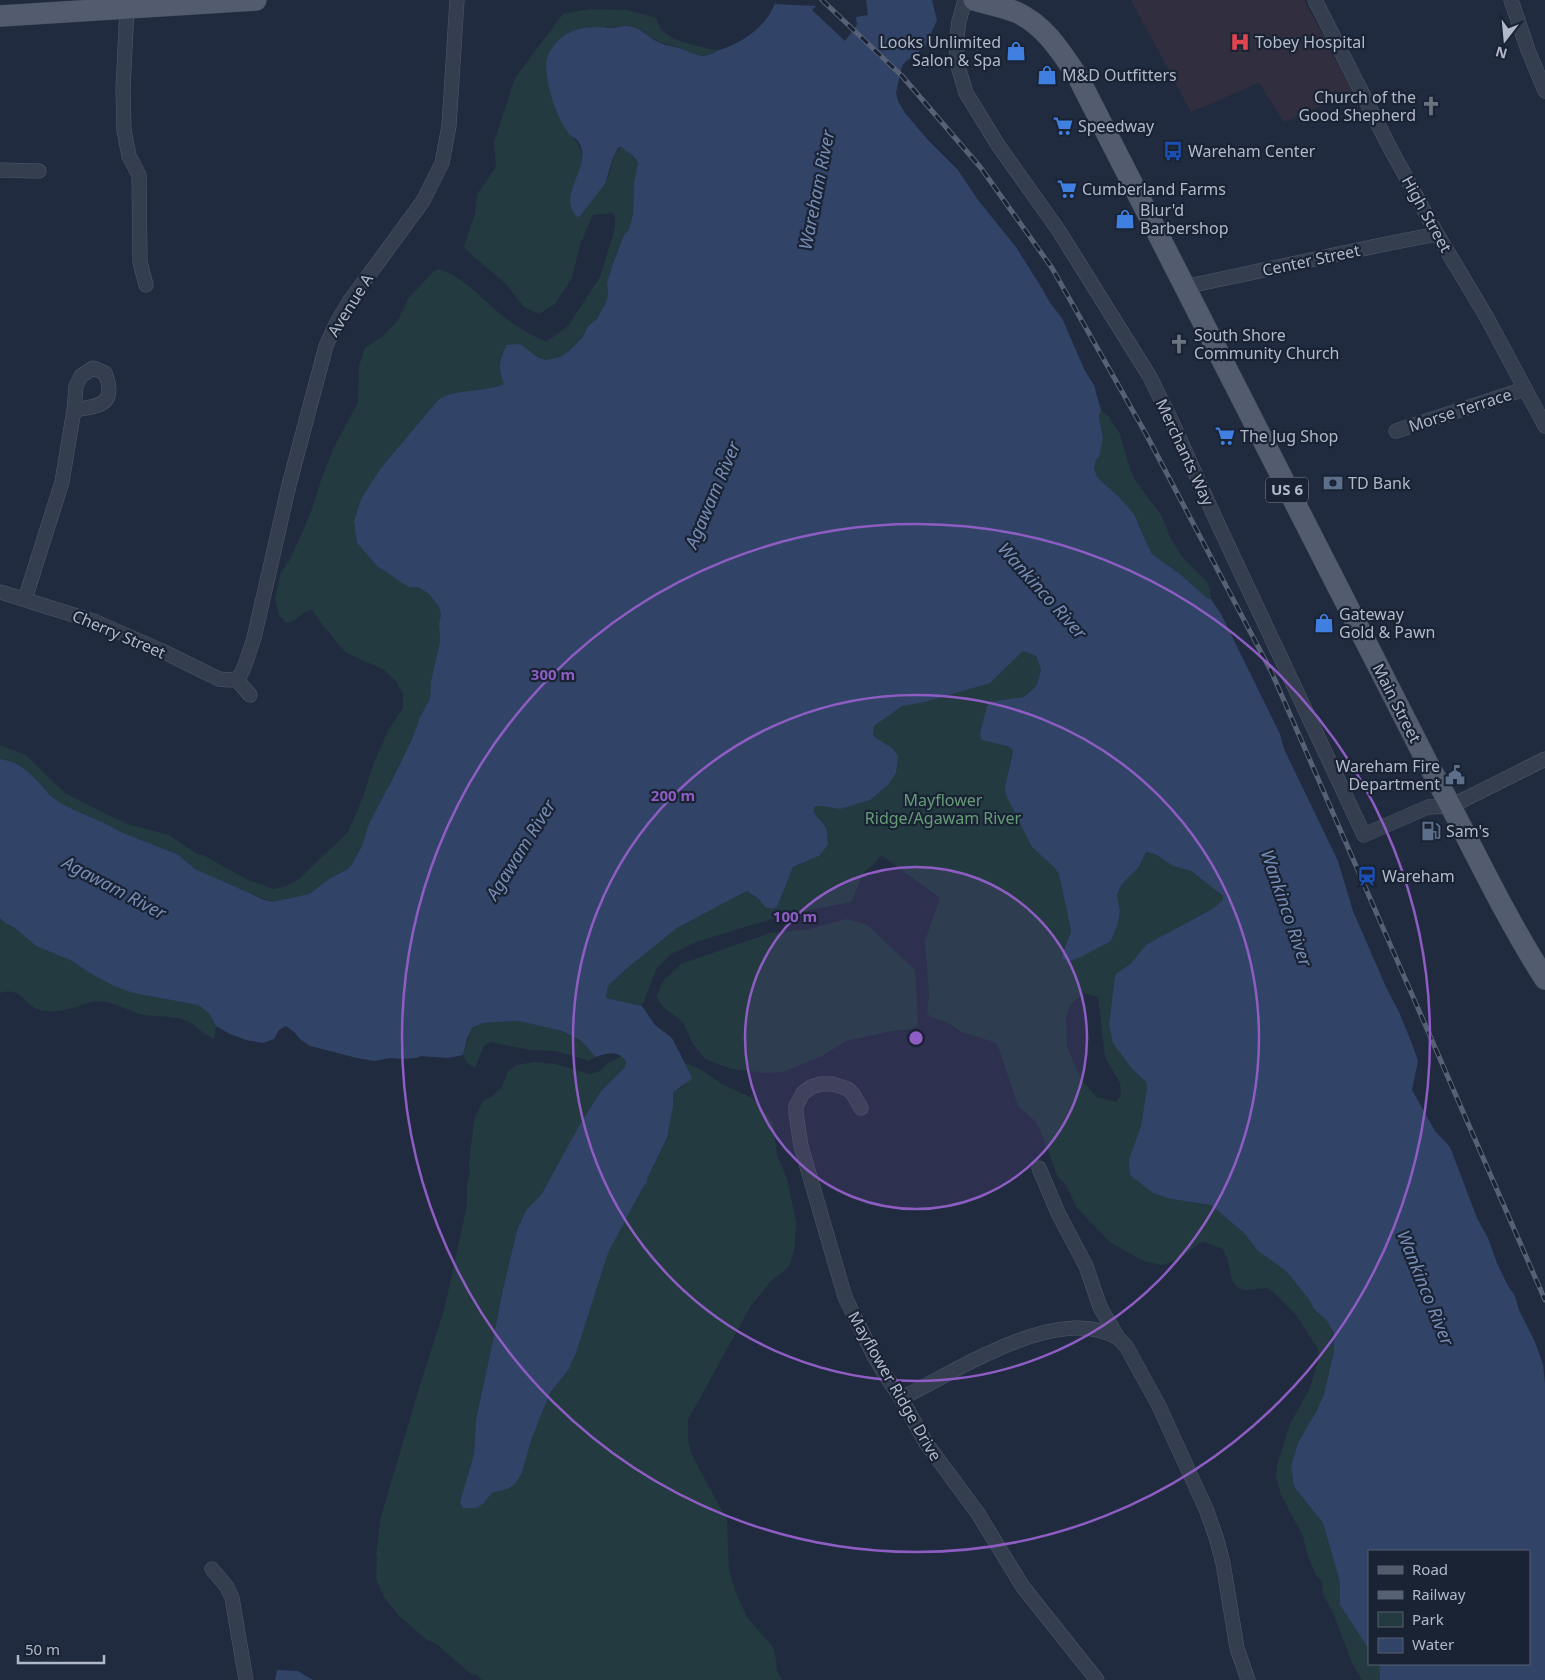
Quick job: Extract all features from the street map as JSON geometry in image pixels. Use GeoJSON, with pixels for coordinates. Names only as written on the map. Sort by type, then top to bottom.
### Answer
{"type":"FeatureCollection","features":[{"type":"Feature","properties":{"kind":"main road"},"geometry":{"type":"LineString","coordinates":[[0,16],[256,0]]}},
{"type":"Feature","properties":{"kind":"main road","name":"Main Street"},"geometry":{"type":"LineString","coordinates":[[974,0],[1016,13],[1034,24],[1058,47],[1078,77],[1184,288],[1451,806],[1467,841],[1526,949],[1545,979]]}},
{"type":"Feature","properties":{"kind":"street","name":"Avenue A"},"geometry":{"type":"LineString","coordinates":[[236,679],[240,676],[245,665],[254,638],[288,488],[326,346],[349,302],[428,193],[442,163],[449,126],[458,0]]}},
{"type":"Feature","properties":{"kind":"street","name":"Merchants Way"},"geometry":{"type":"LineString","coordinates":[[965,0],[956,44],[958,66],[966,93],[1002,151],[1059,231],[1140,359],[1159,394],[1364,835],[1428,807],[1451,806]]}},
{"type":"Feature","properties":{"kind":"street","name":"High Street"},"geometry":{"type":"LineString","coordinates":[[1315,0],[1355,81],[1437,234],[1486,316],[1545,426]]}},
{"type":"Feature","properties":{"kind":"street"},"geometry":{"type":"LineString","coordinates":[[1511,0],[1528,50],[1545,91]]}},
{"type":"Feature","properties":{"kind":"street"},"geometry":{"type":"LineString","coordinates":[[127,9],[123,89],[124,130],[129,156],[139,175],[140,262],[146,285]]}},
{"type":"Feature","properties":{"kind":"street"},"geometry":{"type":"LineString","coordinates":[[0,170],[40,171]]}},
{"type":"Feature","properties":{"kind":"street","name":"Center Street"},"geometry":{"type":"LineString","coordinates":[[1184,288],[1437,234]]}},
{"type":"Feature","properties":{"kind":"street","name":"Morse Terrace"},"geometry":{"type":"LineString","coordinates":[[1396,431],[1525,389]]}},
{"type":"Feature","properties":{"kind":"street"},"geometry":{"type":"LineString","coordinates":[[25,599],[62,482],[74,410]]}},
{"type":"Feature","properties":{"kind":"street","name":"Cherry Street"},"geometry":{"type":"LineString","coordinates":[[0,592],[80,616],[219,679],[236,679]]}},
{"type":"Feature","properties":{"kind":"street"},"geometry":{"type":"LineString","coordinates":[[236,679],[250,695]]}},
{"type":"Feature","properties":{"kind":"street"},"geometry":{"type":"LineString","coordinates":[[1451,806],[1545,759]]}},
{"type":"Feature","properties":{"kind":"street","name":"Mayflower Ridge Drive"},"geometry":{"type":"LineString","coordinates":[[861,1108],[848,1089],[834,1084],[821,1084],[811,1087],[800,1097],[796,1106],[801,1146],[845,1297],[877,1362],[902,1398],[926,1443],[977,1512],[1023,1587],[1096,1680]]}},
{"type":"Feature","properties":{"kind":"street"},"geometry":{"type":"LineString","coordinates":[[1039,1168],[1058,1213],[1086,1266],[1100,1307],[1118,1338],[1126,1346],[1158,1404],[1212,1524],[1223,1562],[1237,1648],[1248,1680]]}},
{"type":"Feature","properties":{"kind":"street"},"geometry":{"type":"LineString","coordinates":[[902,1398],[993,1350],[1023,1338],[1080,1328],[1103,1331],[1118,1338]]}},
{"type":"Feature","properties":{"kind":"street"},"geometry":{"type":"LineString","coordinates":[[212,1569],[227,1587],[232,1598],[246,1680]]}},
{"type":"Feature","properties":{"kind":"shaded area","name":"Tobey Hospital"},"geometry":{"type":"Polygon","coordinates":[[[1131,0],[1304,0],[1353,92],[1284,122],[1259,83],[1191,112],[1131,0]]]}},
{"type":"Feature","properties":{"kind":"green space"},"geometry":{"type":"Polygon","coordinates":[[[590,9],[627,10],[656,18],[659,26],[669,36],[682,42],[718,50],[709,55],[695,55],[659,42],[641,30],[627,25],[612,28],[607,26],[570,135],[580,149],[582,157],[581,166],[601,187],[608,178],[614,156],[621,147],[638,162],[634,182],[633,214],[629,229],[624,235],[612,266],[607,283],[608,296],[605,304],[597,319],[588,326],[582,338],[560,357],[546,360],[539,358],[533,353],[500,373],[505,384],[487,390],[468,392],[438,400],[380,469],[361,499],[357,543],[377,566],[408,587],[418,587],[429,594],[439,607],[441,615],[439,623],[440,641],[431,681],[430,698],[420,717],[412,739],[368,826],[362,846],[352,864],[348,869],[329,879],[309,894],[293,899],[272,902],[210,877],[195,869],[179,855],[74,811],[50,796],[42,786],[8,760],[0,759],[0,745],[26,755],[65,793],[128,824],[169,835],[197,854],[203,855],[246,879],[273,889],[284,887],[298,880],[348,832],[363,797],[374,762],[389,729],[403,708],[403,694],[395,680],[384,670],[347,653],[326,630],[312,610],[286,623],[279,615],[275,598],[281,572],[289,561],[299,540],[333,449],[358,402],[359,366],[365,348],[383,336],[398,320],[408,299],[434,271],[439,269],[460,280],[473,289],[496,311],[524,331],[546,342],[568,326],[600,277],[615,228],[615,216],[612,213],[593,215],[580,245],[572,278],[555,304],[539,314],[524,307],[506,284],[465,249],[464,246],[475,214],[477,194],[496,167],[494,142],[515,78],[563,14],[590,9]]]}},
{"type":"Feature","properties":{"kind":"green space"},"geometry":{"type":"Polygon","coordinates":[[[1101,410],[1109,417],[1120,434],[1134,479],[1161,515],[1171,539],[1183,558],[1207,582],[1211,599],[1207,598],[1180,574],[1152,554],[1140,526],[1119,497],[1097,477],[1094,468],[1103,438],[1099,417],[1101,410]]]}},
{"type":"Feature","properties":{"kind":"green space","name":"Mayflower Ridge/Agawam River"},"geometry":{"type":"Polygon","coordinates":[[[1023,651],[1036,656],[1041,670],[1036,686],[1024,697],[991,702],[993,743],[1010,747],[1013,751],[1008,771],[1059,874],[1071,931],[1062,956],[1111,941],[1118,924],[1120,911],[1117,895],[1122,884],[1139,867],[1146,852],[1155,854],[1173,866],[1191,871],[1223,896],[1224,900],[1214,908],[1147,944],[1130,964],[1117,973],[1132,1069],[1146,1082],[1148,1088],[1141,1126],[1129,1159],[1171,1199],[1211,1205],[1244,1233],[1258,1251],[1286,1271],[1310,1301],[1314,1309],[1327,1321],[1334,1333],[1334,1351],[1324,1394],[1291,1466],[1293,1482],[1295,1488],[1323,1523],[1340,1582],[1340,1605],[1368,1648],[1368,1665],[1379,1665],[1380,1680],[1362,1680],[1353,1665],[1333,1613],[1323,1594],[1322,1582],[1316,1575],[1307,1554],[1303,1536],[1281,1495],[1276,1476],[1277,1465],[1290,1424],[1310,1388],[1319,1358],[1318,1349],[1297,1316],[1274,1293],[1267,1288],[1246,1290],[1237,1287],[1232,1281],[1228,1261],[1223,1249],[1205,1242],[1200,1243],[1178,1260],[1162,1265],[1143,1261],[1110,1242],[1077,1208],[1066,1185],[1058,1177],[1040,1129],[1033,1119],[1018,1106],[997,1043],[962,1032],[947,1022],[930,1017],[927,1012],[929,994],[925,941],[940,898],[881,855],[864,872],[851,902],[785,915],[696,942],[671,954],[657,968],[642,1006],[606,998],[608,986],[677,928],[747,891],[759,899],[765,907],[777,907],[793,867],[819,856],[826,826],[816,816],[814,808],[830,806],[840,809],[859,719],[1023,651]],[[1084,993],[1070,1005],[1066,1017],[1067,1047],[1082,1081],[1097,1097],[1116,1102],[1121,1094],[1120,1083],[1105,1057],[1098,997],[1084,993]]]}},
{"type":"Feature","properties":{"kind":"green space"},"geometry":{"type":"Polygon","coordinates":[[[0,918],[36,946],[72,961],[90,973],[133,993],[198,1005],[209,1013],[215,1022],[214,1039],[189,1022],[171,1017],[140,1014],[107,1002],[95,1001],[74,1008],[46,1011],[35,1008],[14,992],[0,993],[0,918]]]}},
{"type":"Feature","properties":{"kind":"green space"},"geometry":{"type":"Polygon","coordinates":[[[847,919],[866,924],[915,970],[918,1025],[913,1029],[892,1031],[846,1041],[822,1056],[783,1072],[766,1073],[732,1069],[705,1059],[693,1044],[683,1022],[663,1007],[656,997],[663,981],[681,964],[770,933],[809,929],[847,919]]]}},
{"type":"Feature","properties":{"kind":"green space"},"geometry":{"type":"Polygon","coordinates":[[[514,1021],[539,1025],[573,1036],[596,1057],[589,1061],[556,1051],[530,1050],[491,1042],[484,1046],[475,1068],[467,1063],[463,1055],[472,1028],[483,1023],[514,1021]]]}},
{"type":"Feature","properties":{"kind":"green space"},"geometry":{"type":"Polygon","coordinates":[[[622,1056],[626,1061],[625,1067],[601,1091],[580,1124],[541,1195],[526,1210],[517,1230],[476,1419],[474,1454],[460,1502],[484,1503],[492,1493],[507,1489],[522,1473],[531,1441],[550,1393],[569,1369],[576,1353],[607,1253],[647,1183],[647,1179],[667,1138],[673,1092],[681,1088],[692,1077],[685,1063],[700,1069],[722,1084],[752,1098],[773,1124],[777,1156],[787,1178],[796,1222],[795,1246],[789,1267],[772,1280],[750,1307],[688,1420],[688,1440],[692,1455],[727,1520],[729,1572],[738,1598],[747,1617],[772,1646],[775,1653],[777,1671],[782,1680],[482,1680],[477,1675],[471,1674],[439,1646],[426,1639],[400,1617],[384,1597],[376,1579],[376,1555],[380,1520],[444,1310],[462,1229],[467,1203],[467,1184],[470,1172],[469,1164],[474,1119],[483,1101],[491,1097],[502,1087],[508,1071],[516,1065],[535,1062],[555,1064],[590,1074],[600,1071],[608,1063],[622,1056]]]}},
{"type":"Feature","properties":{"kind":"water"},"geometry":{"type":"Polygon","coordinates":[[[776,0],[932,0],[937,20],[925,47],[902,66],[896,93],[898,101],[905,113],[928,140],[958,170],[978,200],[1016,247],[1050,303],[1062,318],[1085,371],[1094,385],[1101,410],[1099,417],[1103,438],[1099,457],[1094,468],[1097,477],[1134,514],[1152,554],[1180,574],[1207,598],[1211,599],[1221,614],[1280,734],[1284,749],[1338,861],[1353,911],[1412,1044],[1418,1061],[1412,1090],[1435,1131],[1450,1147],[1477,1218],[1488,1238],[1507,1284],[1515,1296],[1519,1310],[1535,1342],[1543,1364],[1545,1384],[1545,1680],[1380,1680],[1379,1665],[1530,1665],[1530,1550],[1368,1550],[1368,1648],[1340,1605],[1340,1582],[1323,1523],[1295,1488],[1291,1466],[1298,1443],[1324,1394],[1334,1351],[1334,1333],[1327,1321],[1314,1309],[1310,1301],[1286,1271],[1258,1251],[1244,1233],[1211,1205],[1171,1199],[1153,1193],[1130,1175],[1129,1159],[1141,1126],[1147,1088],[1146,1082],[1132,1069],[1113,1043],[1109,1025],[1115,977],[1117,973],[1130,964],[1147,944],[1214,908],[1223,900],[1223,896],[1191,871],[1173,866],[1155,854],[1146,852],[1139,867],[1122,884],[1117,895],[1120,911],[1118,924],[1111,941],[1081,957],[1069,961],[1063,959],[1062,956],[1071,931],[1059,874],[1032,847],[1006,795],[1005,787],[1013,751],[1010,747],[982,740],[980,734],[988,702],[1024,697],[1036,686],[1041,670],[1036,656],[1023,651],[990,683],[925,702],[902,706],[874,726],[873,736],[892,748],[898,756],[896,773],[888,785],[870,800],[840,809],[822,806],[814,808],[815,814],[826,828],[828,845],[819,856],[793,867],[777,907],[772,909],[765,907],[759,899],[747,891],[677,928],[608,986],[606,998],[642,1006],[655,1025],[672,1038],[692,1079],[673,1092],[673,1106],[667,1138],[647,1179],[647,1183],[643,1187],[608,1253],[576,1353],[569,1369],[550,1393],[531,1441],[522,1473],[515,1484],[507,1489],[492,1493],[484,1503],[476,1508],[463,1508],[460,1502],[474,1454],[476,1419],[517,1230],[526,1210],[541,1195],[580,1124],[601,1091],[625,1067],[626,1061],[616,1054],[596,1057],[580,1040],[562,1031],[514,1021],[483,1023],[472,1028],[463,1055],[448,1058],[421,1056],[374,1061],[357,1058],[310,1046],[286,1026],[279,1030],[274,1039],[263,1043],[246,1040],[216,1026],[209,1013],[198,1005],[133,993],[114,986],[72,961],[36,946],[0,918],[0,759],[12,762],[23,768],[60,803],[121,832],[179,855],[195,869],[265,900],[272,902],[309,894],[329,879],[348,869],[362,846],[368,826],[412,739],[420,717],[430,698],[431,681],[440,641],[439,623],[441,615],[439,607],[429,594],[418,587],[408,587],[377,566],[357,543],[354,521],[361,499],[380,469],[438,400],[453,394],[488,389],[504,384],[500,364],[506,345],[520,344],[539,358],[546,360],[560,357],[582,338],[588,326],[597,319],[605,304],[608,296],[607,283],[612,266],[624,235],[629,229],[633,214],[634,182],[638,162],[621,147],[618,148],[613,158],[605,184],[580,216],[577,217],[571,208],[570,199],[582,160],[582,150],[578,141],[565,128],[555,108],[546,65],[549,54],[563,36],[573,31],[587,28],[626,26],[636,28],[663,44],[697,55],[709,55],[737,43],[754,32],[767,18],[776,0]]]}},
{"type":"Feature","properties":{"kind":"water"},"geometry":{"type":"Polygon","coordinates":[[[277,1670],[298,1671],[313,1680],[275,1680],[277,1670]]]}},
{"type":"Feature","properties":{"kind":"pier"},"geometry":{"type":"Polygon","coordinates":[[[776,0],[866,0],[868,15],[856,17],[857,25],[845,41],[812,10],[816,6],[775,4],[776,0]]]}},
{"type":"Feature","properties":{"kind":"railway"},"geometry":{"type":"LineString","coordinates":[[822,0],[902,76],[981,168],[1052,268],[1146,434],[1272,673],[1545,1300]]}},
{"type":"Feature","properties":{"kind":"place","name":"Tobey Hospital"},"geometry":{"type":"Point","coordinates":[1240,42]}},
{"type":"Feature","properties":{"kind":"place","name":"Looks Unlimited Salon & Spa"},"geometry":{"type":"Point","coordinates":[1016,51]}},
{"type":"Feature","properties":{"kind":"place","name":"M&D Outfitters"},"geometry":{"type":"Point","coordinates":[1047,75]}},
{"type":"Feature","properties":{"kind":"place","name":"Church of the Good Shepherd"},"geometry":{"type":"Point","coordinates":[1431,106]}},
{"type":"Feature","properties":{"kind":"place","name":"Speedway"},"geometry":{"type":"Point","coordinates":[1063,126]}},
{"type":"Feature","properties":{"kind":"place","name":"Wareham Center"},"geometry":{"type":"Point","coordinates":[1173,151]}},
{"type":"Feature","properties":{"kind":"place","name":"Cumberland Farms"},"geometry":{"type":"Point","coordinates":[1067,189]}},
{"type":"Feature","properties":{"kind":"place","name":"Blur'd Barbershop"},"geometry":{"type":"Point","coordinates":[1125,219]}},
{"type":"Feature","properties":{"kind":"place","name":"South Shore Community Church"},"geometry":{"type":"Point","coordinates":[1179,344]}},
{"type":"Feature","properties":{"kind":"place","name":"The Jug Shop"},"geometry":{"type":"Point","coordinates":[1225,436]}},
{"type":"Feature","properties":{"kind":"place","name":"TD Bank"},"geometry":{"type":"Point","coordinates":[1333,483]}},
{"type":"Feature","properties":{"kind":"place","name":"Gateway Gold & Pawn"},"geometry":{"type":"Point","coordinates":[1324,623]}},
{"type":"Feature","properties":{"kind":"place","name":"Wareham Fire Department"},"geometry":{"type":"Point","coordinates":[1455,775]}},
{"type":"Feature","properties":{"kind":"place","name":"Sam's"},"geometry":{"type":"Point","coordinates":[1431,831]}},
{"type":"Feature","properties":{"kind":"place","name":"Wareham"},"geometry":{"type":"Point","coordinates":[1367,876]}},
{"type":"Feature","properties":{"kind":"water label","name":"Wareham River"},"geometry":{"type":"Point","coordinates":[817,190]}},
{"type":"Feature","properties":{"kind":"water label","name":"Agawam River"},"geometry":{"type":"Point","coordinates":[713,495]}},
{"type":"Feature","properties":{"kind":"water label","name":"Wankinco River"},"geometry":{"type":"Point","coordinates":[1042,591]}},
{"type":"Feature","properties":{"kind":"water label","name":"Agawam River"},"geometry":{"type":"Point","coordinates":[521,850]}},
{"type":"Feature","properties":{"kind":"water label","name":"Agawam River"},"geometry":{"type":"Point","coordinates":[114,888]}},
{"type":"Feature","properties":{"kind":"water label","name":"Wankinco River"},"geometry":{"type":"Point","coordinates":[1286,908]}},
{"type":"Feature","properties":{"kind":"water label","name":"Wankinco River"},"geometry":{"type":"Point","coordinates":[1425,1288]}}]}
